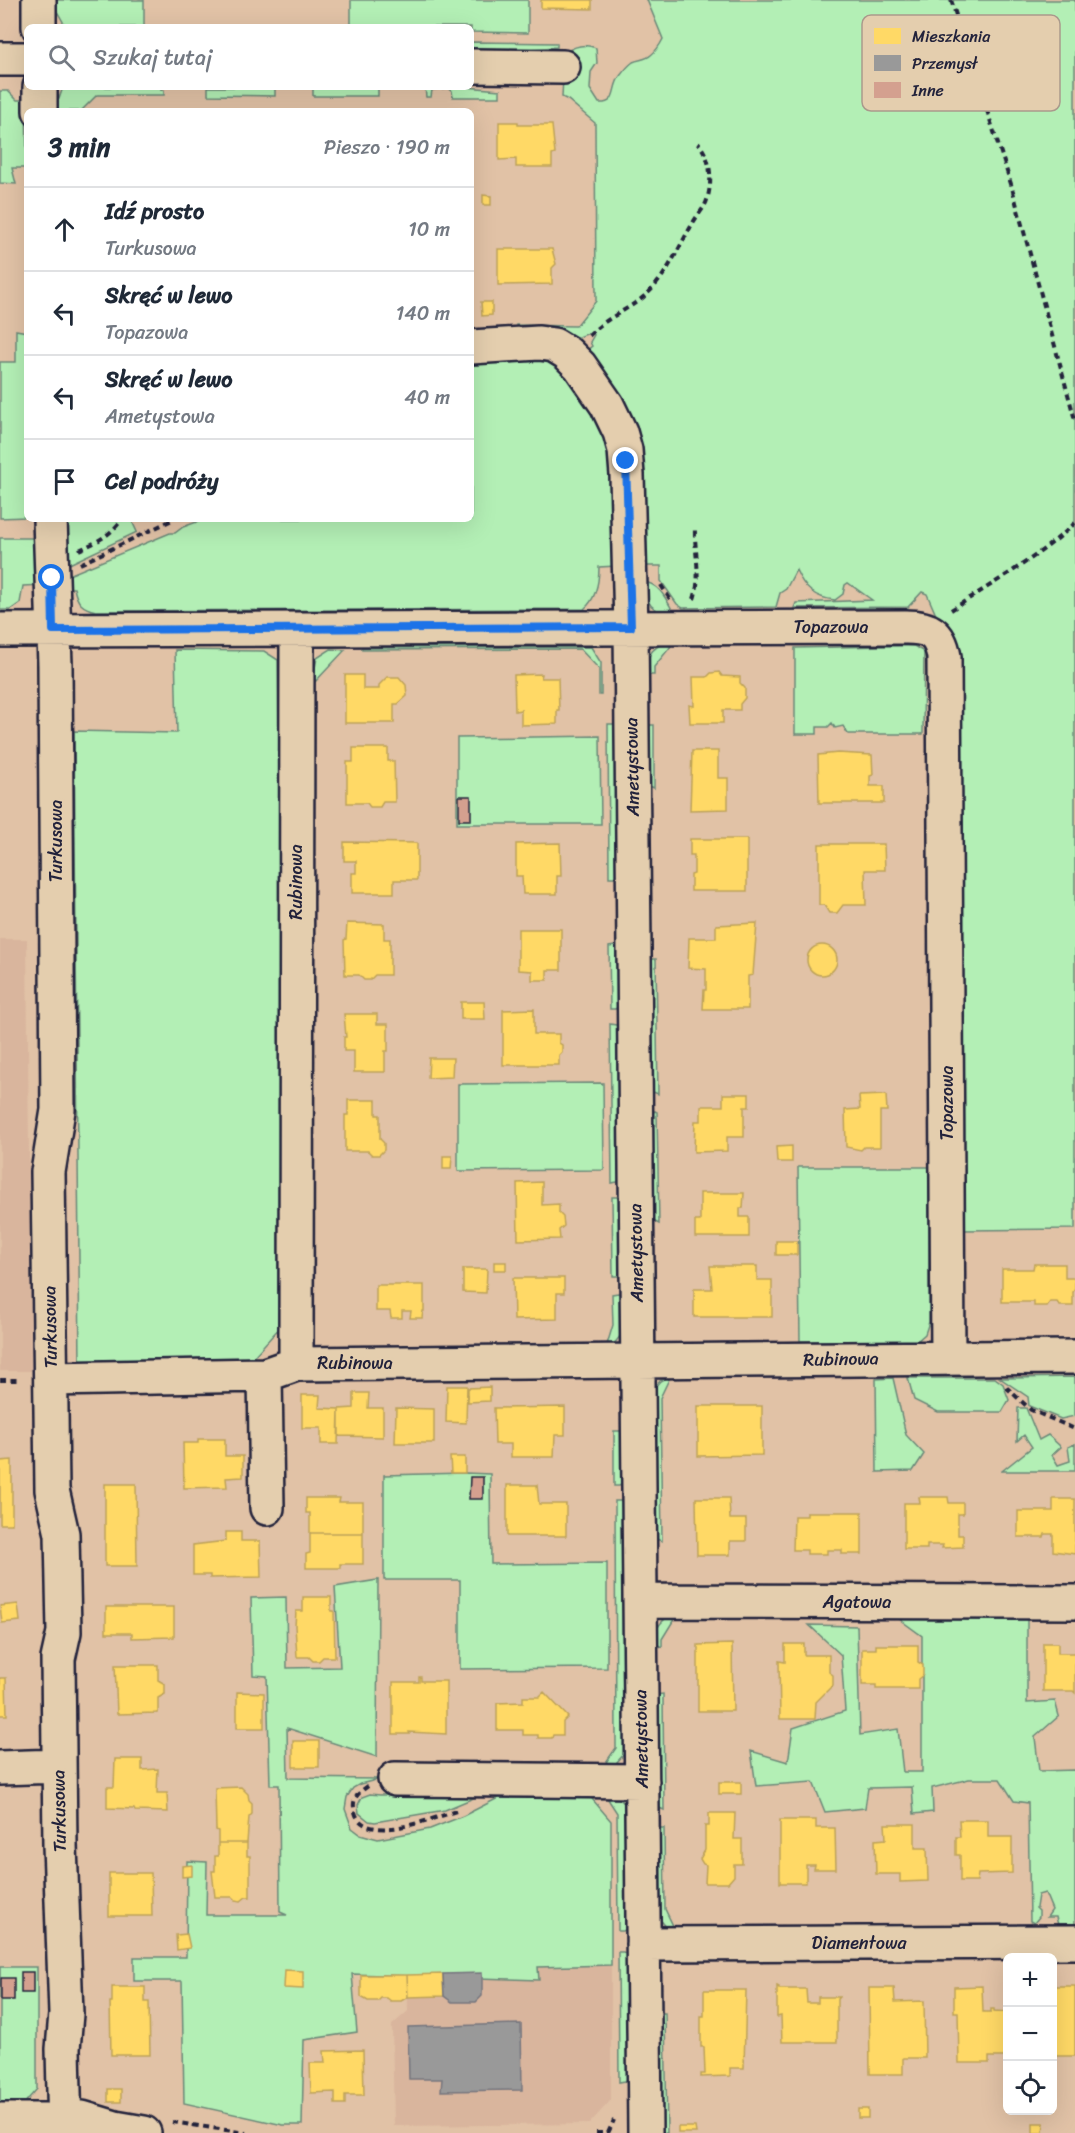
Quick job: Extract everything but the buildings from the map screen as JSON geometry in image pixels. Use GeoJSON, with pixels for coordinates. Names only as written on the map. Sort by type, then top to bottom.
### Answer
{"type":"FeatureCollection","features":[{"type":"Feature","properties":{"kind":"street"},"geometry":{"type":"LineString","coordinates":[[39,0],[39,24]]}},
{"type":"Feature","properties":{"kind":"street"},"geometry":{"type":"LineString","coordinates":[[0,58],[24,59]]}},
{"type":"Feature","properties":{"kind":"street"},"geometry":{"type":"LineString","coordinates":[[474,66],[563,67]]}},
{"type":"Feature","properties":{"kind":"street"},"geometry":{"type":"LineString","coordinates":[[40,90],[40,108]]}},
{"type":"Feature","properties":{"kind":"street","name":"Ametystowa"},"geometry":{"type":"LineString","coordinates":[[474,347],[546,343],[567,354],[592,381],[612,413],[625,450],[631,627],[645,2133]]}},
{"type":"Feature","properties":{"kind":"street","name":"Turkusowa"},"geometry":{"type":"LineString","coordinates":[[50,522],[58,1110],[48,1172],[37,1379],[52,1490],[62,1534],[64,1632],[58,1659],[58,1766],[66,2014],[63,2049],[65,2126]]}},
{"type":"Feature","properties":{"kind":"street","name":"Topazowa"},"geometry":{"type":"LineString","coordinates":[[0,630],[922,627],[936,636],[942,646],[944,657],[948,1358]]}},
{"type":"Feature","properties":{"kind":"street","name":"Rubinowa"},"geometry":{"type":"LineString","coordinates":[[297,630],[296,1364],[1075,1357]]}},
{"type":"Feature","properties":{"kind":"street"},"geometry":{"type":"LineString","coordinates":[[37,1379],[265,1375],[296,1364]]}},
{"type":"Feature","properties":{"kind":"street"},"geometry":{"type":"LineString","coordinates":[[265,1375],[267,1508]]}},
{"type":"Feature","properties":{"kind":"street","name":"Agatowa"},"geometry":{"type":"LineString","coordinates":[[640,1601],[1075,1602]]}},
{"type":"Feature","properties":{"kind":"street"},"geometry":{"type":"LineString","coordinates":[[0,1768],[58,1766]]}},
{"type":"Feature","properties":{"kind":"street"},"geometry":{"type":"LineString","coordinates":[[395,1779],[642,1781]]}},
{"type":"Feature","properties":{"kind":"street","name":"Diamentowa"},"geometry":{"type":"LineString","coordinates":[[643,1944],[1075,1942]]}},
{"type":"Feature","properties":{"kind":"street"},"geometry":{"type":"LineString","coordinates":[[0,2120],[65,2126],[82,2118],[115,2128],[154,2127]]}},
{"type":"Feature","properties":{"kind":"path"},"geometry":{"type":"LineString","coordinates":[[951,0],[956,15]]}},
{"type":"Feature","properties":{"kind":"path"},"geometry":{"type":"LineString","coordinates":[[987,111],[1011,184],[1075,420]]}},
{"type":"Feature","properties":{"kind":"path"},"geometry":{"type":"LineString","coordinates":[[589,337],[598,325],[637,303],[650,291],[666,272],[707,201],[710,184],[709,165],[705,151],[698,143]]}},
{"type":"Feature","properties":{"kind":"path"},"geometry":{"type":"LineString","coordinates":[[52,570],[98,542],[119,522]]}},
{"type":"Feature","properties":{"kind":"path"},"geometry":{"type":"LineString","coordinates":[[52,570],[167,522]]}},
{"type":"Feature","properties":{"kind":"path"},"geometry":{"type":"LineString","coordinates":[[922,627],[986,588],[1063,534],[1075,523]]}},
{"type":"Feature","properties":{"kind":"path"},"geometry":{"type":"LineString","coordinates":[[690,605],[697,591],[699,573],[694,542],[695,527]]}},
{"type":"Feature","properties":{"kind":"path"},"geometry":{"type":"LineString","coordinates":[[660,583],[672,602]]}},
{"type":"Feature","properties":{"kind":"path"},"geometry":{"type":"LineString","coordinates":[[0,1380],[37,1379]]}},
{"type":"Feature","properties":{"kind":"path"},"geometry":{"type":"LineString","coordinates":[[999,1380],[1031,1410],[1075,1429]]}},
{"type":"Feature","properties":{"kind":"path"},"geometry":{"type":"LineString","coordinates":[[154,2127],[246,2133]]}},
{"type":"Feature","properties":{"kind":"path"},"geometry":{"type":"LineString","coordinates":[[596,2133],[608,2133]]}},
{"type":"Feature","properties":{"kind":"shaded area"},"geometry":{"type":"Polygon","coordinates":[[[0,939],[27,939],[31,1371],[0,1371],[0,939]]]}},
{"type":"Feature","properties":{"kind":"shaded area"},"geometry":{"type":"Polygon","coordinates":[[[611,1965],[611,2100],[589,2124],[394,2126],[392,2025],[408,2011],[407,1966],[611,1965]]]}},
{"type":"Feature","properties":{"kind":"green space"},"geometry":{"type":"Polygon","coordinates":[[[57,0],[144,0],[144,24],[64,24],[57,11],[57,0]]]}},
{"type":"Feature","properties":{"kind":"green space"},"geometry":{"type":"Polygon","coordinates":[[[351,0],[528,0],[528,33],[474,32],[474,24],[351,24],[351,0]]]}},
{"type":"Feature","properties":{"kind":"green space"},"geometry":{"type":"Polygon","coordinates":[[[647,0],[1075,0],[1075,1229],[959,1230],[939,622],[927,594],[922,592],[908,607],[794,608],[796,603],[872,600],[848,583],[845,585],[843,594],[835,600],[821,597],[806,587],[796,570],[786,589],[780,593],[776,607],[683,608],[677,604],[661,581],[661,566],[643,566],[585,352],[592,346],[590,342],[594,335],[589,333],[567,339],[516,332],[516,325],[576,326],[596,301],[595,123],[562,97],[566,52],[584,45],[596,48],[597,63],[591,72],[590,89],[599,103],[605,103],[612,98],[617,81],[624,71],[633,62],[649,57],[663,39],[647,0]]]}},
{"type":"Feature","properties":{"kind":"green space"},"geometry":{"type":"Polygon","coordinates":[[[474,42],[557,43],[557,47],[474,53],[474,42]]]}},
{"type":"Feature","properties":{"kind":"green space"},"geometry":{"type":"Polygon","coordinates":[[[474,88],[500,90],[500,97],[453,97],[452,91],[474,90],[474,88]]]}},
{"type":"Feature","properties":{"kind":"green space"},"geometry":{"type":"Polygon","coordinates":[[[62,90],[164,90],[164,95],[97,95],[84,108],[50,108],[50,99],[59,99],[62,90]]]}},
{"type":"Feature","properties":{"kind":"green space"},"geometry":{"type":"Polygon","coordinates":[[[208,90],[275,90],[275,96],[208,95],[208,90]]]}},
{"type":"Feature","properties":{"kind":"green space"},"geometry":{"type":"Polygon","coordinates":[[[313,90],[378,90],[378,96],[313,96],[313,90]]]}},
{"type":"Feature","properties":{"kind":"green space"},"geometry":{"type":"Polygon","coordinates":[[[425,90],[432,90],[431,97],[426,97],[425,90]]]}},
{"type":"Feature","properties":{"kind":"green space"},"geometry":{"type":"Polygon","coordinates":[[[0,91],[8,91],[17,100],[26,100],[24,168],[12,168],[16,184],[0,183],[0,91]]]}},
{"type":"Feature","properties":{"kind":"green space"},"geometry":{"type":"Polygon","coordinates":[[[16,330],[24,331],[24,517],[0,518],[0,362],[16,362],[16,330]]]}},
{"type":"Feature","properties":{"kind":"green space"},"geometry":{"type":"Polygon","coordinates":[[[547,355],[560,361],[612,439],[617,566],[599,567],[596,590],[584,609],[96,611],[81,604],[74,588],[65,588],[64,577],[170,533],[175,533],[197,522],[474,522],[474,356],[547,355]]]}},
{"type":"Feature","properties":{"kind":"green space"},"geometry":{"type":"Polygon","coordinates":[[[59,522],[132,522],[137,532],[63,567],[59,522]]]}},
{"type":"Feature","properties":{"kind":"green space"},"geometry":{"type":"Polygon","coordinates":[[[0,538],[41,538],[44,585],[23,586],[20,603],[10,610],[0,610],[0,538]]]}},
{"type":"Feature","properties":{"kind":"green space"},"geometry":{"type":"Polygon","coordinates":[[[643,582],[658,589],[675,615],[660,612],[652,606],[646,597],[643,582]]]}},
{"type":"Feature","properties":{"kind":"green space"},"geometry":{"type":"Polygon","coordinates":[[[676,640],[654,667],[654,675],[644,675],[652,651],[656,647],[676,640]]]}},
{"type":"Feature","properties":{"kind":"green space"},"geometry":{"type":"Polygon","coordinates":[[[914,646],[924,652],[923,734],[848,734],[843,726],[835,728],[832,723],[828,727],[817,727],[817,734],[795,734],[795,648],[914,646]]]}},
{"type":"Feature","properties":{"kind":"green space"},"geometry":{"type":"Polygon","coordinates":[[[591,647],[601,663],[601,695],[599,695],[599,669],[580,649],[362,650],[362,648],[591,647]]]}},
{"type":"Feature","properties":{"kind":"green space"},"geometry":{"type":"Polygon","coordinates":[[[331,649],[345,650],[314,683],[310,680],[317,658],[331,649]]]}},
{"type":"Feature","properties":{"kind":"green space"},"geometry":{"type":"Polygon","coordinates":[[[175,650],[264,651],[278,660],[284,1169],[282,1325],[246,1365],[80,1367],[74,731],[177,733],[175,650]]]}},
{"type":"Feature","properties":{"kind":"green space"},"geometry":{"type":"Polygon","coordinates":[[[608,724],[614,724],[619,728],[620,873],[614,877],[609,877],[608,724]]]}},
{"type":"Feature","properties":{"kind":"green space"},"geometry":{"type":"Polygon","coordinates":[[[654,725],[654,788],[645,784],[645,729],[654,725]]]}},
{"type":"Feature","properties":{"kind":"green space"},"geometry":{"type":"Polygon","coordinates":[[[600,736],[601,824],[457,824],[457,738],[600,736]]]}},
{"type":"Feature","properties":{"kind":"green space"},"geometry":{"type":"Polygon","coordinates":[[[615,946],[621,950],[622,1005],[610,1009],[609,947],[615,946]]]}},
{"type":"Feature","properties":{"kind":"green space"},"geometry":{"type":"Polygon","coordinates":[[[656,959],[658,1094],[648,1090],[647,962],[656,959]]]}},
{"type":"Feature","properties":{"kind":"green space"},"geometry":{"type":"Polygon","coordinates":[[[610,1024],[622,1029],[623,1179],[612,1183],[610,1024]]]}},
{"type":"Feature","properties":{"kind":"green space"},"geometry":{"type":"Polygon","coordinates":[[[603,1083],[604,1170],[458,1171],[458,1084],[603,1083]]]}},
{"type":"Feature","properties":{"kind":"green space"},"geometry":{"type":"Polygon","coordinates":[[[657,1112],[659,1224],[649,1219],[649,1116],[657,1112]]]}},
{"type":"Feature","properties":{"kind":"green space"},"geometry":{"type":"Polygon","coordinates":[[[798,1167],[929,1167],[929,1322],[925,1334],[917,1341],[800,1341],[798,1167]]]}},
{"type":"Feature","properties":{"kind":"green space"},"geometry":{"type":"Polygon","coordinates":[[[612,1197],[624,1201],[624,1272],[618,1276],[613,1276],[612,1197]]]}},
{"type":"Feature","properties":{"kind":"green space"},"geometry":{"type":"Polygon","coordinates":[[[618,1293],[624,1297],[623,1327],[618,1339],[606,1348],[613,1325],[612,1294],[618,1293]]]}},
{"type":"Feature","properties":{"kind":"green space"},"geometry":{"type":"Polygon","coordinates":[[[671,1375],[660,1398],[662,1541],[653,1538],[654,1388],[660,1381],[671,1375]]]}},
{"type":"Feature","properties":{"kind":"green space"},"geometry":{"type":"Polygon","coordinates":[[[1075,1377],[1075,1416],[1061,1419],[1029,1406],[1028,1397],[1000,1378],[1075,1377]]]}},
{"type":"Feature","properties":{"kind":"green space"},"geometry":{"type":"Polygon","coordinates":[[[893,1378],[906,1435],[924,1454],[913,1471],[877,1472],[876,1379],[893,1378]]]}},
{"type":"Feature","properties":{"kind":"green space"},"geometry":{"type":"Polygon","coordinates":[[[908,1378],[995,1378],[1003,1384],[1009,1400],[1002,1412],[938,1412],[914,1400],[908,1378]]]}},
{"type":"Feature","properties":{"kind":"green space"},"geometry":{"type":"Polygon","coordinates":[[[1018,1408],[1026,1408],[1039,1440],[1048,1435],[1061,1447],[1052,1455],[1058,1465],[1070,1461],[1068,1447],[1075,1444],[1075,1471],[1002,1471],[1032,1447],[1024,1435],[1017,1441],[1018,1408]]]}},
{"type":"Feature","properties":{"kind":"green space"},"geometry":{"type":"Polygon","coordinates":[[[614,1431],[620,1431],[626,1435],[626,1482],[619,1486],[614,1486],[614,1431]]]}},
{"type":"Feature","properties":{"kind":"green space"},"geometry":{"type":"Polygon","coordinates":[[[490,1474],[491,1564],[607,1563],[607,1668],[460,1669],[460,1580],[384,1580],[384,1475],[490,1474]]]}},
{"type":"Feature","properties":{"kind":"green space"},"geometry":{"type":"Polygon","coordinates":[[[615,1501],[626,1505],[627,1585],[623,1585],[623,1589],[627,1590],[627,1751],[616,1763],[604,1765],[616,1748],[615,1501]]]}},
{"type":"Feature","properties":{"kind":"green space"},"geometry":{"type":"Polygon","coordinates":[[[378,1580],[377,1757],[287,1728],[288,1778],[380,1779],[353,1788],[347,1797],[345,1809],[352,1828],[360,1834],[378,1839],[430,1829],[463,1816],[504,1795],[587,1793],[611,1821],[611,1965],[538,1967],[539,1980],[352,1974],[357,2032],[304,2040],[302,2125],[283,2125],[184,2103],[182,1981],[134,1981],[134,1957],[186,1957],[187,1861],[207,1862],[206,1915],[287,1915],[280,1912],[279,1785],[270,1785],[267,1676],[253,1675],[251,1598],[286,1597],[287,1668],[340,1667],[335,1587],[378,1580]]]}},
{"type":"Feature","properties":{"kind":"green space"},"geometry":{"type":"Polygon","coordinates":[[[678,1613],[662,1639],[662,1647],[653,1643],[660,1624],[678,1613]]]}},
{"type":"Feature","properties":{"kind":"green space"},"geometry":{"type":"Polygon","coordinates":[[[899,1619],[1027,1619],[1027,1703],[1055,1701],[1059,1716],[1035,1737],[1039,1771],[1075,1770],[1075,1929],[1058,1925],[1056,1917],[1047,1917],[1052,1910],[1045,1893],[1038,1895],[1036,1908],[1039,1911],[1039,1917],[1034,1923],[1030,1921],[1028,1803],[1014,1801],[1000,1779],[969,1779],[932,1788],[933,1812],[914,1814],[912,1787],[868,1788],[865,1808],[825,1812],[813,1782],[756,1786],[751,1751],[788,1762],[793,1728],[845,1711],[841,1655],[809,1625],[857,1626],[860,1735],[898,1729],[903,1772],[922,1772],[922,1636],[899,1619]]]}},
{"type":"Feature","properties":{"kind":"green space"},"geometry":{"type":"Polygon","coordinates":[[[663,1694],[664,1810],[655,1806],[654,1695],[663,1694]]]}},
{"type":"Feature","properties":{"kind":"green space"},"geometry":{"type":"Polygon","coordinates":[[[604,1793],[617,1797],[627,1806],[630,1926],[623,1931],[618,1931],[617,1813],[604,1793]]]}},
{"type":"Feature","properties":{"kind":"green space"},"geometry":{"type":"Polygon","coordinates":[[[370,1794],[483,1794],[445,1810],[375,1822],[369,1821],[359,1813],[358,1805],[362,1797],[370,1794]]]}},
{"type":"Feature","properties":{"kind":"green space"},"geometry":{"type":"Polygon","coordinates":[[[664,1828],[665,1909],[676,1932],[668,1929],[658,1917],[655,1832],[664,1828]]]}},
{"type":"Feature","properties":{"kind":"green space"},"geometry":{"type":"Polygon","coordinates":[[[618,1952],[630,1956],[632,2077],[619,2082],[618,1952]]]}},
{"type":"Feature","properties":{"kind":"green space"},"geometry":{"type":"Polygon","coordinates":[[[0,1967],[37,1967],[37,2089],[21,2107],[0,2107],[0,1967]]]}},
{"type":"Feature","properties":{"kind":"green space"},"geometry":{"type":"Polygon","coordinates":[[[665,2013],[667,2133],[658,2133],[656,2018],[665,2013]]]}},
{"type":"Feature","properties":{"kind":"route"},"geometry":{"type":"LineString","coordinates":[[52,578],[53,630],[631,627],[626,461]]}}]}
